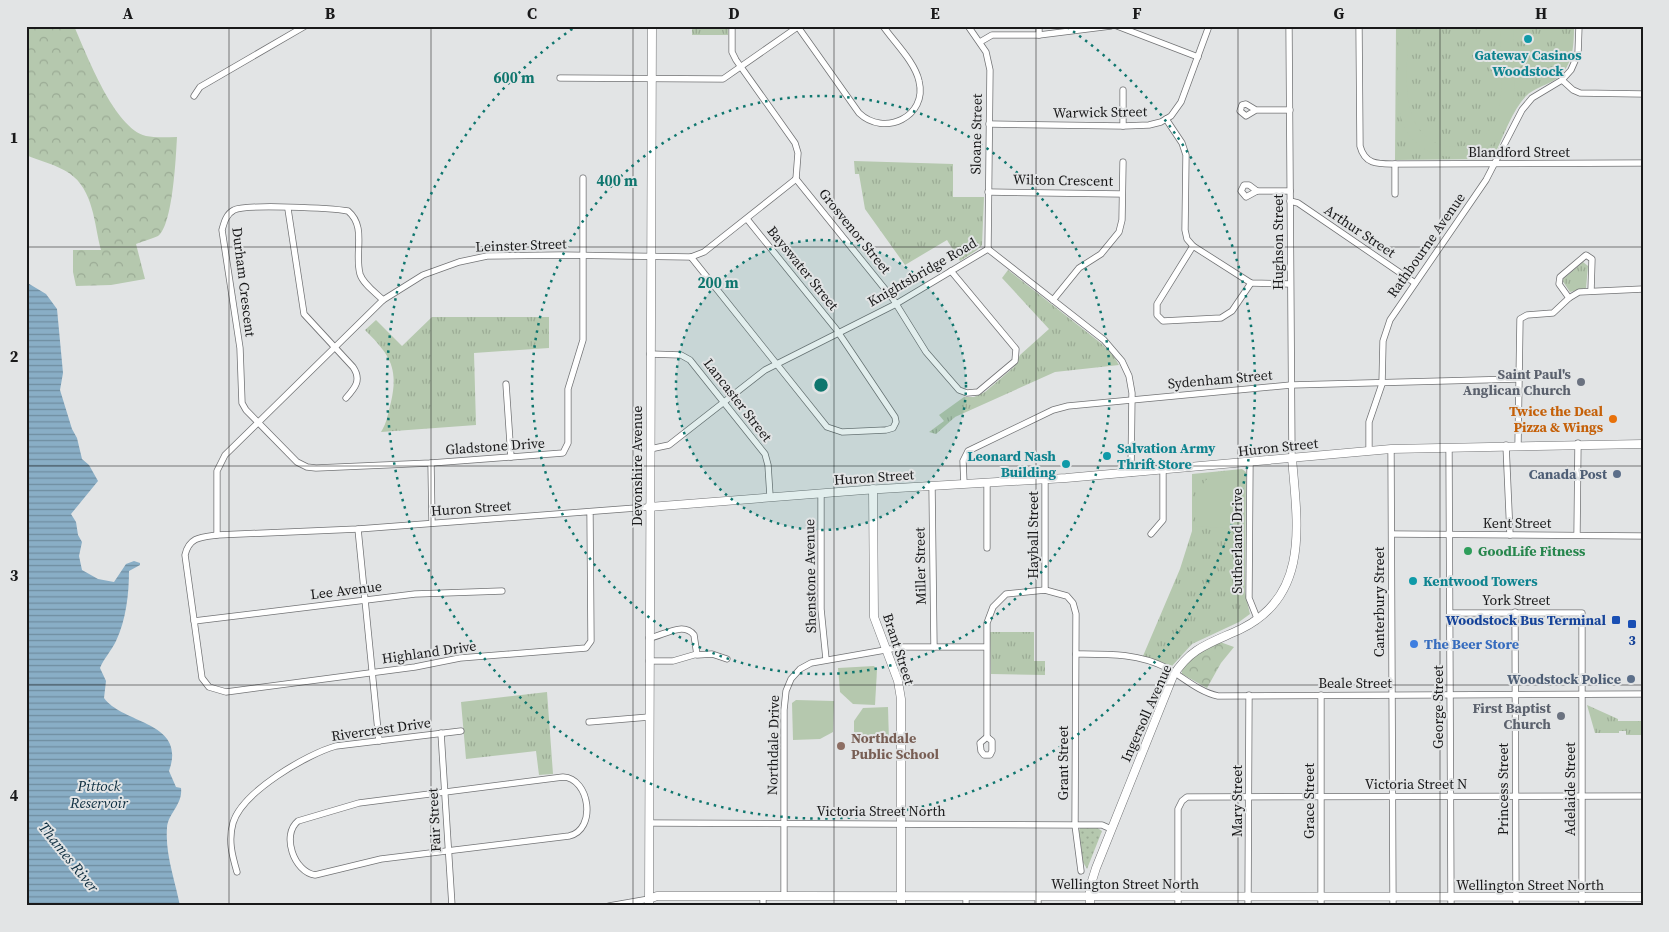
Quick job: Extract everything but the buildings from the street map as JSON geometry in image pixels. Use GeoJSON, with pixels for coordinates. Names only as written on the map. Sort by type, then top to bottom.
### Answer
{"type":"FeatureCollection","features":[{"type":"Feature","properties":{"kind":"main road","name":"Devonshire Avenue"},"geometry":{"type":"LineString","coordinates":[[649,902],[652,26]]}},
{"type":"Feature","properties":{"kind":"main road","name":"Huron Street"},"geometry":{"type":"LineString","coordinates":[[649,507],[770,496],[1045,480],[1392,449],[1578,443],[1643,444]]}},
{"type":"Feature","properties":{"kind":"main road","name":"Ingersoll Avenue"},"geometry":{"type":"LineString","coordinates":[[1090,906],[1094,873],[1175,673],[1184,660],[1197,649],[1239,630],[1256,618],[1278,596],[1295,560],[1298,535],[1292,458]]}},
{"type":"Feature","properties":{"kind":"main road","name":"Brant Street"},"geometry":{"type":"LineString","coordinates":[[873,489],[874,617],[898,681],[901,699],[901,906]]}},
{"type":"Feature","properties":{"kind":"main road","name":"Wellington Street North"},"geometry":{"type":"LineString","coordinates":[[649,902],[657,896],[1178,897],[1248,902],[1321,896],[1516,897],[1582,902],[1643,897]]}},
{"type":"Feature","properties":{"kind":"street"},"geometry":{"type":"LineString","coordinates":[[194,96],[200,87],[305,26]]}},
{"type":"Feature","properties":{"kind":"street"},"geometry":{"type":"LineString","coordinates":[[732,26],[733,55],[795,143],[798,153],[796,179]]}},
{"type":"Feature","properties":{"kind":"street"},"geometry":{"type":"LineString","coordinates":[[560,78],[716,80],[727,77],[741,68],[798,27],[859,113],[868,120],[888,124],[903,119],[913,111],[918,100],[920,86],[915,71],[883,26]]}},
{"type":"Feature","properties":{"kind":"street","name":"Sloane Street"},"geometry":{"type":"LineString","coordinates":[[968,26],[987,55],[990,70],[988,248]]}},
{"type":"Feature","properties":{"kind":"street"},"geometry":{"type":"LineString","coordinates":[[1039,26],[1039,34]]}},
{"type":"Feature","properties":{"kind":"street"},"geometry":{"type":"LineString","coordinates":[[980,42],[992,35],[1039,34],[1112,26]]}},
{"type":"Feature","properties":{"kind":"street"},"geometry":{"type":"LineString","coordinates":[[1117,26],[1198,57]]}},
{"type":"Feature","properties":{"kind":"street","name":"Warwick Street"},"geometry":{"type":"LineString","coordinates":[[989,124],[1123,126],[1150,125],[1166,119],[1181,102],[1209,26]]}},
{"type":"Feature","properties":{"kind":"street","name":"Hughson Street"},"geometry":{"type":"LineString","coordinates":[[1289,26],[1292,458]]}},
{"type":"Feature","properties":{"kind":"street","name":"Blandford Street"},"geometry":{"type":"LineString","coordinates":[[1359,26],[1360,146],[1363,155],[1369,161],[1378,164],[1643,163]]}},
{"type":"Feature","properties":{"kind":"street"},"geometry":{"type":"LineString","coordinates":[[1579,26],[1577,58],[1571,70],[1562,80],[1573,90],[1580,92],[1643,94]]}},
{"type":"Feature","properties":{"kind":"street","name":"Rathbourne Avenue"},"geometry":{"type":"LineString","coordinates":[[1369,451],[1369,422],[1382,384],[1383,346],[1387,328],[1414,283],[1496,164],[1525,106],[1538,94],[1562,80]]}},
{"type":"Feature","properties":{"kind":"street"},"geometry":{"type":"LineString","coordinates":[[1123,90],[1123,126]]}},
{"type":"Feature","properties":{"kind":"street"},"geometry":{"type":"LineString","coordinates":[[1256,110],[1290,110]]}},
{"type":"Feature","properties":{"kind":"street"},"geometry":{"type":"LineString","coordinates":[[1166,119],[1185,148],[1185,230],[1187,239],[1194,246],[1251,283],[1290,284]]}},
{"type":"Feature","properties":{"kind":"street"},"geometry":{"type":"LineString","coordinates":[[1122,194],[1123,162]]}},
{"type":"Feature","properties":{"kind":"street"},"geometry":{"type":"LineString","coordinates":[[1395,164],[1395,194]]}},
{"type":"Feature","properties":{"kind":"street","name":"Gladstone Drive"},"geometry":{"type":"LineString","coordinates":[[257,422],[297,462],[309,468],[431,463],[559,454],[567,447],[568,389],[583,340],[583,178]]}},
{"type":"Feature","properties":{"kind":"street","name":"Leinster Street"},"geometry":{"type":"LineString","coordinates":[[217,535],[216,484],[219,466],[231,449],[383,300],[423,275],[464,260],[509,255],[691,257],[704,252],[796,179]]}},
{"type":"Feature","properties":{"kind":"street","name":"Grosvenor Street"},"geometry":{"type":"LineString","coordinates":[[796,179],[896,304],[926,352],[959,390],[967,393],[978,392],[1015,361],[1016,349],[952,271]]}},
{"type":"Feature","properties":{"kind":"street"},"geometry":{"type":"LineString","coordinates":[[1257,191],[1290,191]]}},
{"type":"Feature","properties":{"kind":"street","name":"Wilton Crescent"},"geometry":{"type":"LineString","coordinates":[[988,192],[1122,194],[1119,233],[1101,254],[1079,268],[1053,300]]}},
{"type":"Feature","properties":{"kind":"street","name":"Arthur Street"},"geometry":{"type":"LineString","coordinates":[[1290,201],[1298,203],[1414,283]]}},
{"type":"Feature","properties":{"kind":"street","name":"Durham Crescent"},"geometry":{"type":"LineString","coordinates":[[257,422],[246,410],[240,398],[240,348],[222,230],[226,217],[233,210],[252,207],[339,209],[348,211],[353,215],[359,233],[360,275],[383,300]]}},
{"type":"Feature","properties":{"kind":"street"},"geometry":{"type":"LineString","coordinates":[[288,209],[302,311],[353,367],[358,375],[358,383],[346,398]]}},
{"type":"Feature","properties":{"kind":"street","name":"Bayswater Street"},"geometry":{"type":"LineString","coordinates":[[747,219],[839,333],[895,417],[896,422],[890,430],[842,432],[830,428],[776,364]]}},
{"type":"Feature","properties":{"kind":"street"},"geometry":{"type":"LineString","coordinates":[[1194,246],[1157,304],[1157,315],[1163,321],[1221,318],[1232,311],[1251,283]]}},
{"type":"Feature","properties":{"kind":"street","name":"Knightsbridge Road"},"geometry":{"type":"LineString","coordinates":[[650,449],[669,445],[757,375],[896,304],[988,248],[1103,339],[1118,355],[1129,376],[1131,399],[1131,473]]}},
{"type":"Feature","properties":{"kind":"street"},"geometry":{"type":"LineString","coordinates":[[1569,298],[1559,284],[1560,278],[1586,255],[1592,259],[1591,291]]}},
{"type":"Feature","properties":{"kind":"street"},"geometry":{"type":"LineString","coordinates":[[691,257],[776,364]]}},
{"type":"Feature","properties":{"kind":"street"},"geometry":{"type":"LineString","coordinates":[[1518,445],[1520,319],[1527,315],[1553,312],[1579,292],[1643,289]]}},
{"type":"Feature","properties":{"kind":"street","name":"Lancaster Street"},"geometry":{"type":"LineString","coordinates":[[650,354],[676,354],[686,357],[765,454],[768,465],[770,496]]}},
{"type":"Feature","properties":{"kind":"street","name":"Sydenham Street"},"geometry":{"type":"LineString","coordinates":[[964,484],[964,458],[973,448],[1062,407],[1291,385],[1518,379]]}},
{"type":"Feature","properties":{"kind":"street"},"geometry":{"type":"LineString","coordinates":[[506,384],[511,457]]}},
{"type":"Feature","properties":{"kind":"street"},"geometry":{"type":"LineString","coordinates":[[1577,535],[1578,443]]}},
{"type":"Feature","properties":{"kind":"street"},"geometry":{"type":"LineString","coordinates":[[1506,445],[1510,535]]}},
{"type":"Feature","properties":{"kind":"street","name":"George Street"},"geometry":{"type":"LineString","coordinates":[[1449,448],[1451,906]]}},
{"type":"Feature","properties":{"kind":"street","name":"Canterbury Street"},"geometry":{"type":"LineString","coordinates":[[1392,449],[1391,695],[1393,906]]}},
{"type":"Feature","properties":{"kind":"street","name":"Sutherland Drive"},"geometry":{"type":"LineString","coordinates":[[1250,462],[1249,598],[1256,618]]}},
{"type":"Feature","properties":{"kind":"street"},"geometry":{"type":"LineString","coordinates":[[431,463],[432,523]]}},
{"type":"Feature","properties":{"kind":"street"},"geometry":{"type":"LineString","coordinates":[[1151,534],[1163,520],[1164,470]]}},
{"type":"Feature","properties":{"kind":"street","name":"Hayball Street"},"geometry":{"type":"LineString","coordinates":[[1045,480],[1046,590]]}},
{"type":"Feature","properties":{"kind":"street"},"geometry":{"type":"LineString","coordinates":[[987,483],[987,548]]}},
{"type":"Feature","properties":{"kind":"street","name":"Miller Street"},"geometry":{"type":"LineString","coordinates":[[932,486],[934,647]]}},
{"type":"Feature","properties":{"kind":"street","name":"Shenstone Avenue"},"geometry":{"type":"LineString","coordinates":[[821,493],[821,609],[826,659]]}},
{"type":"Feature","properties":{"kind":"street","name":"Huron Street"},"geometry":{"type":"LineString","coordinates":[[194,621],[186,550],[195,538],[217,535],[358,529],[649,507]]}},
{"type":"Feature","properties":{"kind":"street","name":"Highland Drive"},"geometry":{"type":"LineString","coordinates":[[194,621],[200,674],[206,684],[216,690],[226,692],[371,673],[460,658],[588,647],[591,641],[590,512]]}},
{"type":"Feature","properties":{"kind":"street"},"geometry":{"type":"LineString","coordinates":[[358,529],[379,741]]}},
{"type":"Feature","properties":{"kind":"street","name":"Kent Street"},"geometry":{"type":"LineString","coordinates":[[1392,534],[1643,536]]}},
{"type":"Feature","properties":{"kind":"street"},"geometry":{"type":"LineString","coordinates":[[987,737],[986,647],[988,618],[1000,598],[1013,592],[1046,590]]}},
{"type":"Feature","properties":{"kind":"street","name":"Grant Street"},"geometry":{"type":"LineString","coordinates":[[1046,590],[1064,594],[1074,606],[1076,616],[1075,825],[1081,871]]}},
{"type":"Feature","properties":{"kind":"street","name":"Lee Avenue"},"geometry":{"type":"LineString","coordinates":[[194,621],[415,594],[502,591]]}},
{"type":"Feature","properties":{"kind":"street","name":"Princess Street"},"geometry":{"type":"LineString","coordinates":[[1515,612],[1516,906]]}},
{"type":"Feature","properties":{"kind":"street","name":"York Street"},"geometry":{"type":"LineString","coordinates":[[1451,613],[1582,613]]}},
{"type":"Feature","properties":{"kind":"street","name":"Adelaide Street"},"geometry":{"type":"LineString","coordinates":[[1582,613],[1582,902]]}},
{"type":"Feature","properties":{"kind":"street"},"geometry":{"type":"LineString","coordinates":[[649,638],[678,629],[690,630],[695,638],[697,654]]}},
{"type":"Feature","properties":{"kind":"street","name":"Northdale Drive"},"geometry":{"type":"LineString","coordinates":[[784,896],[786,691],[791,679],[800,669],[811,663],[826,659],[902,647],[986,647]]}},
{"type":"Feature","properties":{"kind":"street"},"geometry":{"type":"LineString","coordinates":[[649,661],[673,661],[697,654],[712,654],[727,658]]}},
{"type":"Feature","properties":{"kind":"street","name":"Beale Street"},"geometry":{"type":"LineString","coordinates":[[1076,654],[1130,656],[1155,663],[1213,695],[1643,694]]}},
{"type":"Feature","properties":{"kind":"street","name":"Mary Street"},"geometry":{"type":"LineString","coordinates":[[1248,902],[1249,695]]}},
{"type":"Feature","properties":{"kind":"street","name":"Grace Street"},"geometry":{"type":"LineString","coordinates":[[1321,695],[1321,906]]}},
{"type":"Feature","properties":{"kind":"street"},"geometry":{"type":"LineString","coordinates":[[588,722],[649,717]]}},
{"type":"Feature","properties":{"kind":"street","name":"Rivercrest Drive"},"geometry":{"type":"LineString","coordinates":[[237,872],[231,851],[232,826],[236,814],[254,793],[325,749],[461,731]]}},
{"type":"Feature","properties":{"kind":"street","name":"Fair Street"},"geometry":{"type":"LineString","coordinates":[[441,733],[452,906]]}},
{"type":"Feature","properties":{"kind":"street"},"geometry":{"type":"LineString","coordinates":[[569,777],[578,782],[582,789],[586,820],[582,829],[572,835],[448,850],[370,861],[315,875],[306,873],[299,868],[290,838],[292,826],[301,819],[359,803],[569,777]]}},
{"type":"Feature","properties":{"kind":"street","name":"Victoria Street N"},"geometry":{"type":"LineString","coordinates":[[1178,897],[1178,811],[1182,801],[1190,797],[1643,796]]}},
{"type":"Feature","properties":{"kind":"street","name":"Victoria Street North"},"geometry":{"type":"LineString","coordinates":[[649,823],[1102,825],[1111,830]]}},
{"type":"Feature","properties":{"kind":"street"},"geometry":{"type":"LineString","coordinates":[[763,896],[763,906]]}},
{"type":"Feature","properties":{"kind":"street"},"geometry":{"type":"LineString","coordinates":[[966,896],[966,906]]}},
{"type":"Feature","properties":{"kind":"street"},"geometry":{"type":"LineString","coordinates":[[1038,897],[1038,906]]}},
{"type":"Feature","properties":{"kind":"street"},"geometry":{"type":"LineString","coordinates":[[1178,897],[1178,906]]}},
{"type":"Feature","properties":{"kind":"street","name":"Wellington Street North"},"geometry":{"type":"LineString","coordinates":[[609,906],[649,902]]}},
{"type":"Feature","properties":{"kind":"green space"},"geometry":{"type":"Polygon","coordinates":[[[26,26],[74,26],[103,89],[123,120],[134,130],[146,136],[177,137],[173,190],[163,230],[158,236],[136,244],[145,279],[111,285],[76,286],[73,272],[73,250],[101,250],[92,208],[84,189],[77,180],[59,168],[26,155],[26,26]]]}},
{"type":"Feature","properties":{"kind":"green space"},"geometry":{"type":"Polygon","coordinates":[[[692,26],[728,26],[728,35],[692,35],[692,26]]]}},
{"type":"Feature","properties":{"kind":"green space"},"geometry":{"type":"Polygon","coordinates":[[[1396,26],[1574,26],[1574,42],[1571,57],[1565,70],[1553,81],[1535,89],[1526,96],[1512,116],[1495,154],[1489,159],[1395,160],[1396,26]]]}},
{"type":"Feature","properties":{"kind":"green space"},"geometry":{"type":"Polygon","coordinates":[[[1399,26],[1409,26],[1407,90],[1414,121],[1422,133],[1434,142],[1452,147],[1469,145],[1484,136],[1497,117],[1501,96],[1502,72],[1500,26],[1513,26],[1514,88],[1512,112],[1500,137],[1487,148],[1472,155],[1455,157],[1439,155],[1423,148],[1411,137],[1402,121],[1398,100],[1399,26]]]}},
{"type":"Feature","properties":{"kind":"green space"},"geometry":{"type":"Polygon","coordinates":[[[854,161],[953,164],[953,197],[984,197],[982,245],[960,261],[947,240],[905,265],[865,209],[859,174],[855,174],[854,161]]]}},
{"type":"Feature","properties":{"kind":"green space"},"geometry":{"type":"Polygon","coordinates":[[[1583,262],[1588,266],[1586,288],[1570,292],[1562,280],[1583,262]]]}},
{"type":"Feature","properties":{"kind":"green space"},"geometry":{"type":"Polygon","coordinates":[[[1008,270],[1102,344],[1113,355],[1119,365],[1055,372],[955,417],[936,434],[929,432],[944,421],[939,415],[964,397],[974,397],[985,392],[1014,367],[1020,355],[1049,329],[1002,278],[1008,270]]]}},
{"type":"Feature","properties":{"kind":"green space"},"geometry":{"type":"Polygon","coordinates":[[[432,317],[549,317],[549,348],[474,353],[476,425],[381,432],[391,402],[394,379],[393,370],[386,354],[365,330],[376,320],[402,346],[432,317]]]}},
{"type":"Feature","properties":{"kind":"green space"},"geometry":{"type":"Polygon","coordinates":[[[1242,469],[1246,472],[1245,592],[1250,614],[1239,622],[1192,644],[1172,666],[1143,656],[1180,569],[1192,531],[1192,474],[1242,469]]]}},
{"type":"Feature","properties":{"kind":"green space"},"geometry":{"type":"Polygon","coordinates":[[[1242,474],[1243,521],[1237,529],[1195,526],[1197,492],[1206,480],[1242,474]]]}},
{"type":"Feature","properties":{"kind":"green space"},"geometry":{"type":"Polygon","coordinates":[[[990,632],[1034,632],[1034,661],[1045,661],[1045,675],[991,674],[990,632]]]}},
{"type":"Feature","properties":{"kind":"green space"},"geometry":{"type":"Polygon","coordinates":[[[1220,642],[1234,647],[1221,663],[1207,688],[1182,674],[1182,668],[1195,654],[1220,642]]]}},
{"type":"Feature","properties":{"kind":"green space"},"geometry":{"type":"Polygon","coordinates":[[[874,666],[877,670],[875,705],[853,704],[840,692],[838,668],[874,666]]]}},
{"type":"Feature","properties":{"kind":"green space"},"geometry":{"type":"Polygon","coordinates":[[[547,692],[553,774],[539,775],[536,751],[466,759],[461,702],[547,692]]]}},
{"type":"Feature","properties":{"kind":"green space"},"geometry":{"type":"Polygon","coordinates":[[[796,700],[834,701],[833,732],[820,739],[793,740],[792,703],[796,700]]]}},
{"type":"Feature","properties":{"kind":"green space"},"geometry":{"type":"Polygon","coordinates":[[[1587,705],[1618,719],[1618,721],[1641,721],[1641,735],[1626,735],[1626,731],[1619,731],[1619,733],[1595,733],[1587,705]]]}},
{"type":"Feature","properties":{"kind":"green space"},"geometry":{"type":"Polygon","coordinates":[[[888,707],[889,742],[854,743],[854,721],[863,708],[888,707]]]}},
{"type":"Feature","properties":{"kind":"green space"},"geometry":{"type":"Polygon","coordinates":[[[1096,827],[1102,831],[1087,869],[1083,862],[1079,831],[1080,828],[1096,827]]]}},
{"type":"Feature","properties":{"kind":"water","name":"Pittock Reservoir"},"geometry":{"type":"Polygon","coordinates":[[[26,282],[46,294],[57,309],[63,373],[60,390],[72,429],[77,438],[82,459],[89,465],[98,481],[71,514],[76,522],[78,535],[82,542],[79,556],[82,570],[98,579],[114,582],[126,564],[134,561],[140,563],[140,565],[129,571],[125,616],[114,644],[100,668],[106,681],[104,698],[113,707],[162,733],[169,742],[172,755],[169,771],[176,787],[181,788],[180,799],[167,828],[169,857],[180,906],[26,906],[26,282]]]}},
{"type":"Feature","properties":{"kind":"place","name":"Gateway Casinos Woodstock"},"geometry":{"type":"Point","coordinates":[1528,39]}},
{"type":"Feature","properties":{"kind":"place","name":"Saint Paul's Anglican Church"},"geometry":{"type":"Point","coordinates":[1581,382]}},
{"type":"Feature","properties":{"kind":"place","name":"Twice the Deal Pizza & Wings"},"geometry":{"type":"Point","coordinates":[1613,419]}},
{"type":"Feature","properties":{"kind":"place","name":"Salvation Army Thrift Store"},"geometry":{"type":"Point","coordinates":[1107,456]}},
{"type":"Feature","properties":{"kind":"place","name":"Leonard Nash Building"},"geometry":{"type":"Point","coordinates":[1066,464]}},
{"type":"Feature","properties":{"kind":"place","name":"Canada Post"},"geometry":{"type":"Point","coordinates":[1617,474]}},
{"type":"Feature","properties":{"kind":"place","name":"GoodLife Fitness"},"geometry":{"type":"Point","coordinates":[1468,551]}},
{"type":"Feature","properties":{"kind":"place","name":"Kentwood Towers"},"geometry":{"type":"Point","coordinates":[1413,581]}},
{"type":"Feature","properties":{"kind":"place","name":"Woodstock Bus Terminal"},"geometry":{"type":"Point","coordinates":[1616,620]}},
{"type":"Feature","properties":{"kind":"place","name":"3"},"geometry":{"type":"Point","coordinates":[1632,624]}},
{"type":"Feature","properties":{"kind":"place","name":"The Beer Store"},"geometry":{"type":"Point","coordinates":[1414,644]}},
{"type":"Feature","properties":{"kind":"place","name":"Woodstock Police"},"geometry":{"type":"Point","coordinates":[1631,679]}},
{"type":"Feature","properties":{"kind":"place","name":"First Baptist Church"},"geometry":{"type":"Point","coordinates":[1561,716]}},
{"type":"Feature","properties":{"kind":"place","name":"Northdale Public School"},"geometry":{"type":"Point","coordinates":[841,746]}},
{"type":"Feature","properties":{"kind":"water label","name":"Thames River"},"geometry":{"type":"Point","coordinates":[69,857]}}]}
